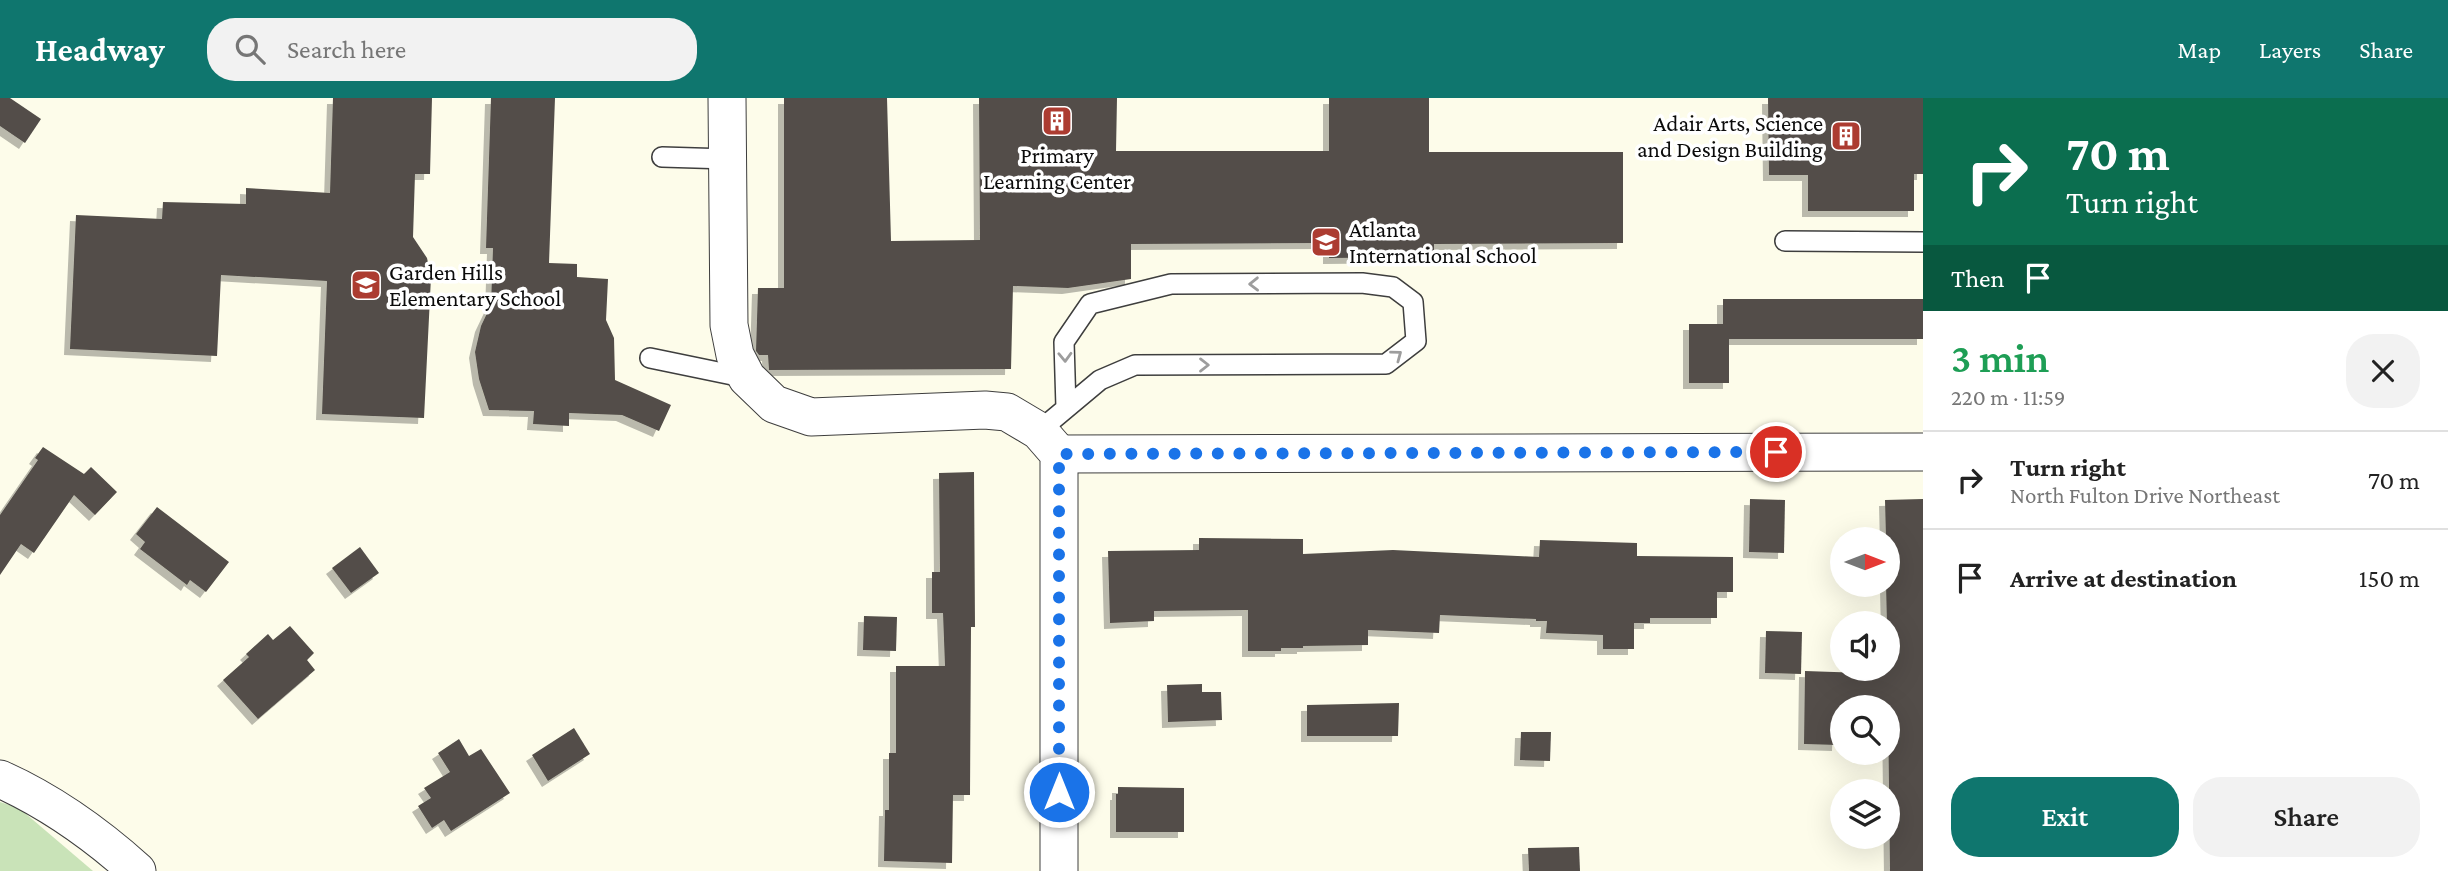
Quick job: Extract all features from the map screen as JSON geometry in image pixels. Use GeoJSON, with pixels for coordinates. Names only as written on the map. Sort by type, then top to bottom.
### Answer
{"type":"FeatureCollection","features":[{"type":"Feature","properties":{"kind":"street"},"geometry":{"type":"LineString","coordinates":[[727,98],[729,325],[735,355],[747,378],[774,404],[811,416],[985,410],[1007,412],[1055,431],[1923,452]]}},
{"type":"Feature","properties":{"kind":"street"},"geometry":{"type":"LineString","coordinates":[[1055,431],[1059,871]]}},
{"type":"Feature","properties":{"kind":"street"},"geometry":{"type":"LineString","coordinates":[[0,779],[24,790],[100,840],[137,871]]}},
{"type":"Feature","properties":{"kind":"lane"},"geometry":{"type":"LineString","coordinates":[[662,157],[728,159]]}},
{"type":"Feature","properties":{"kind":"lane"},"geometry":{"type":"LineString","coordinates":[[1785,241],[1923,242]]}},
{"type":"Feature","properties":{"kind":"lane"},"geometry":{"type":"LineString","coordinates":[[1349,283],[1393,287],[1413,302],[1416,341],[1386,364],[1135,365],[1100,380],[1055,431],[1064,342],[1090,304],[1171,284],[1349,283]]}},
{"type":"Feature","properties":{"kind":"lane"},"geometry":{"type":"LineString","coordinates":[[650,358],[747,378]]}},
{"type":"Feature","properties":{"kind":"green space"},"geometry":{"type":"Polygon","coordinates":[[[0,802],[19,808],[93,871],[0,871],[0,802]]]}},
{"type":"Feature","properties":{"kind":"building"},"geometry":{"type":"Polygon","coordinates":[[[0,98],[10,98],[41,119],[25,143],[0,126],[0,98]]]}},
{"type":"Feature","properties":{"kind":"building"},"geometry":{"type":"Polygon","coordinates":[[[333,98],[432,98],[430,174],[415,174],[413,237],[427,258],[431,277],[424,418],[322,414],[327,281],[221,275],[217,356],[70,349],[76,215],[162,219],[163,202],[246,204],[246,188],[330,193],[333,98]]]}},
{"type":"Feature","properties":{"kind":"building"},"geometry":{"type":"Polygon","coordinates":[[[491,98],[555,98],[549,263],[577,264],[577,277],[608,279],[606,320],[614,338],[615,380],[671,405],[659,431],[622,415],[569,413],[569,426],[533,424],[534,411],[489,410],[479,379],[475,352],[481,326],[491,305],[493,248],[486,248],[491,98]]]}},
{"type":"Feature","properties":{"kind":"building"},"geometry":{"type":"Polygon","coordinates":[[[784,98],[887,98],[891,241],[980,240],[979,98],[1117,98],[1116,151],[1329,151],[1329,98],[1429,98],[1429,152],[1623,152],[1623,243],[1434,244],[1434,257],[1329,258],[1329,243],[1131,244],[1131,279],[1068,288],[1013,286],[1011,369],[769,370],[768,355],[759,355],[756,351],[758,288],[784,288],[784,98]]]}},
{"type":"Feature","properties":{"kind":"building","name":"Adair Arts, Science and Design Building"},"geometry":{"type":"Polygon","coordinates":[[[1768,98],[1923,98],[1923,174],[1914,174],[1914,211],[1808,211],[1808,175],[1769,175],[1768,98]]]}},
{"type":"Feature","properties":{"kind":"building"},"geometry":{"type":"Polygon","coordinates":[[[1723,299],[1923,299],[1923,339],[1729,339],[1729,383],[1689,383],[1689,324],[1723,324],[1723,299]]]}},
{"type":"Feature","properties":{"kind":"building"},"geometry":{"type":"Polygon","coordinates":[[[43,447],[84,474],[91,467],[117,492],[95,515],[74,495],[34,553],[21,544],[0,575],[0,515],[38,460],[35,458],[43,447]]]}},
{"type":"Feature","properties":{"kind":"building"},"geometry":{"type":"Polygon","coordinates":[[[974,472],[975,627],[971,627],[970,795],[953,795],[952,863],[884,861],[885,810],[889,810],[889,753],[896,753],[896,666],[945,666],[943,613],[932,613],[932,572],[940,572],[939,473],[974,472]]]}},
{"type":"Feature","properties":{"kind":"building"},"geometry":{"type":"Polygon","coordinates":[[[1750,499],[1785,500],[1784,553],[1749,552],[1750,499]]]}},
{"type":"Feature","properties":{"kind":"building"},"geometry":{"type":"Polygon","coordinates":[[[1923,499],[1923,871],[1890,871],[1890,849],[1900,849],[1900,779],[1889,779],[1889,765],[1900,765],[1900,695],[1830,695],[1830,745],[1804,744],[1805,671],[1830,672],[1830,681],[1900,681],[1900,611],[1887,611],[1886,597],[1900,597],[1900,527],[1886,527],[1885,500],[1923,499]]]}},
{"type":"Feature","properties":{"kind":"building"},"geometry":{"type":"Polygon","coordinates":[[[157,507],[229,562],[206,592],[190,580],[187,585],[140,549],[145,542],[136,534],[157,507]]]}},
{"type":"Feature","properties":{"kind":"building"},"geometry":{"type":"Polygon","coordinates":[[[1199,538],[1303,539],[1303,554],[1393,550],[1539,557],[1540,540],[1637,543],[1637,556],[1733,557],[1733,592],[1717,592],[1717,618],[1650,618],[1650,623],[1634,623],[1634,649],[1603,649],[1603,635],[1546,633],[1547,621],[1536,619],[1440,615],[1439,633],[1368,630],[1368,645],[1303,646],[1281,648],[1281,651],[1248,651],[1248,610],[1154,611],[1154,621],[1110,623],[1108,551],[1199,550],[1199,538]]]}},
{"type":"Feature","properties":{"kind":"building"},"geometry":{"type":"Polygon","coordinates":[[[360,547],[379,573],[351,593],[332,568],[360,547]]]}},
{"type":"Feature","properties":{"kind":"building"},"geometry":{"type":"Polygon","coordinates":[[[864,616],[897,617],[896,651],[863,650],[864,616]]]}},
{"type":"Feature","properties":{"kind":"building"},"geometry":{"type":"Polygon","coordinates":[[[290,626],[314,653],[307,660],[315,670],[258,719],[223,680],[249,657],[246,654],[268,634],[273,640],[290,626]]]}},
{"type":"Feature","properties":{"kind":"building"},"geometry":{"type":"Polygon","coordinates":[[[1766,631],[1802,632],[1801,674],[1765,673],[1766,631]]]}},
{"type":"Feature","properties":{"kind":"building"},"geometry":{"type":"Polygon","coordinates":[[[1202,684],[1202,692],[1221,692],[1222,720],[1168,722],[1167,685],[1202,684]]]}},
{"type":"Feature","properties":{"kind":"building"},"geometry":{"type":"Polygon","coordinates":[[[1399,703],[1398,736],[1307,736],[1307,705],[1399,703]]]}},
{"type":"Feature","properties":{"kind":"building"},"geometry":{"type":"Polygon","coordinates":[[[574,728],[590,754],[548,781],[532,755],[574,728]]]}},
{"type":"Feature","properties":{"kind":"building"},"geometry":{"type":"Polygon","coordinates":[[[1521,732],[1551,732],[1550,761],[1520,760],[1521,732]]]}},
{"type":"Feature","properties":{"kind":"building"},"geometry":{"type":"Polygon","coordinates":[[[459,739],[469,756],[481,749],[510,793],[451,831],[444,820],[432,828],[418,806],[431,798],[424,788],[450,772],[438,753],[459,739]]]}},
{"type":"Feature","properties":{"kind":"building"},"geometry":{"type":"Polygon","coordinates":[[[1118,787],[1184,788],[1184,832],[1116,832],[1118,787]]]}},
{"type":"Feature","properties":{"kind":"building"},"geometry":{"type":"Polygon","coordinates":[[[1579,847],[1580,871],[1529,871],[1528,848],[1579,847]]]}},
{"type":"Feature","properties":{"kind":"place","name":"Primary Learning Center"},"geometry":{"type":"Point","coordinates":[1057,121]}},
{"type":"Feature","properties":{"kind":"place","name":"Adair Arts, Science and Design Building"},"geometry":{"type":"Point","coordinates":[1846,136]}},
{"type":"Feature","properties":{"kind":"place","name":"Atlanta International School"},"geometry":{"type":"Point","coordinates":[1326,242]}},
{"type":"Feature","properties":{"kind":"place","name":"Garden Hills Elementary School"},"geometry":{"type":"Point","coordinates":[366,285]}},
{"type":"Feature","properties":{"kind":"route"},"geometry":{"type":"LineString","coordinates":[[1059,792],[1059,454],[1776,452]]}}]}
